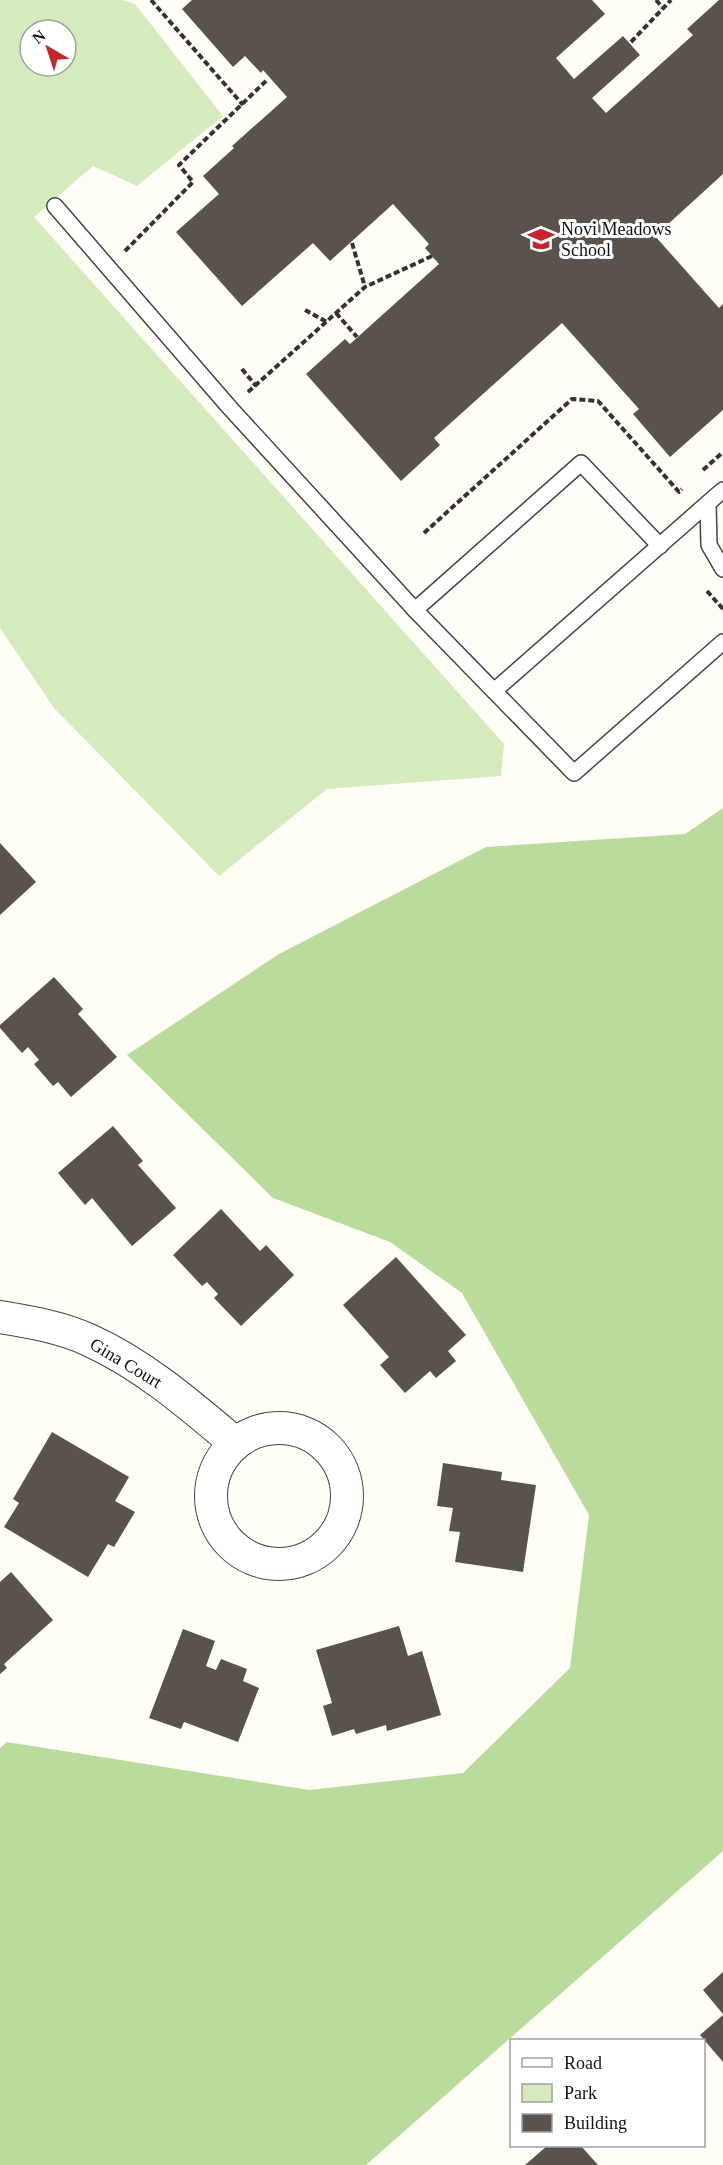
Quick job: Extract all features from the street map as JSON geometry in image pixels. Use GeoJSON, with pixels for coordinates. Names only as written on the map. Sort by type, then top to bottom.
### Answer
{"type":"FeatureCollection","features":[{"type":"Feature","properties":{"kind":"street","name":"Gina Court"},"geometry":{"type":"LineString","coordinates":[[0,1317],[34,1322],[89,1340],[159,1381],[235,1443]]}},
{"type":"Feature","properties":{"kind":"street"},"geometry":{"type":"LineString","coordinates":[[279,1427],[302,1431],[323,1443],[338,1461],[346,1483],[346,1506],[339,1529],[324,1547],[306,1558],[285,1563],[263,1562],[243,1554],[227,1540],[215,1521],[211,1500],[213,1479],[217,1469],[221,1460],[235,1443],[256,1431],[279,1427]]}},
{"type":"Feature","properties":{"kind":"lane"},"geometry":{"type":"LineString","coordinates":[[55,206],[230,408],[415,610],[574,773],[723,642]]}},
{"type":"Feature","properties":{"kind":"lane"},"geometry":{"type":"LineString","coordinates":[[415,610],[581,463],[660,546]]}},
{"type":"Feature","properties":{"kind":"lane"},"geometry":{"type":"LineString","coordinates":[[494,691],[723,490]]}},
{"type":"Feature","properties":{"kind":"lane"},"geometry":{"type":"LineString","coordinates":[[708,503],[708,545],[723,569]]}},
{"type":"Feature","properties":{"kind":"path"},"geometry":{"type":"LineString","coordinates":[[151,0],[243,105]]}},
{"type":"Feature","properties":{"kind":"path"},"geometry":{"type":"LineString","coordinates":[[656,0],[663,8]]}},
{"type":"Feature","properties":{"kind":"path"},"geometry":{"type":"LineString","coordinates":[[632,42],[671,0]]}},
{"type":"Feature","properties":{"kind":"path"},"geometry":{"type":"LineString","coordinates":[[108,268],[193,182],[179,165],[268,79]]}},
{"type":"Feature","properties":{"kind":"path"},"geometry":{"type":"LineString","coordinates":[[352,243],[365,287]]}},
{"type":"Feature","properties":{"kind":"path"},"geometry":{"type":"LineString","coordinates":[[230,408],[365,287],[432,256]]}},
{"type":"Feature","properties":{"kind":"path"},"geometry":{"type":"LineString","coordinates":[[305,310],[327,322]]}},
{"type":"Feature","properties":{"kind":"path"},"geometry":{"type":"LineString","coordinates":[[336,313],[357,337]]}},
{"type":"Feature","properties":{"kind":"path"},"geometry":{"type":"LineString","coordinates":[[243,369],[256,386]]}},
{"type":"Feature","properties":{"kind":"green space"},"geometry":{"type":"Polygon","coordinates":[[[0,0],[122,0],[135,4],[223,116],[137,186],[93,166],[34,217],[504,744],[501,776],[327,789],[219,876],[54,708],[0,628],[0,0]]]}},
{"type":"Feature","properties":{"kind":"green space"},"geometry":{"type":"Polygon","coordinates":[[[723,808],[723,1851],[366,2165],[0,2165],[0,1748],[7,1742],[309,1790],[463,1773],[570,1668],[589,1515],[462,1293],[390,1242],[273,1198],[127,1055],[279,954],[486,847],[685,834],[723,808]]]}},
{"type":"Feature","properties":{"kind":"building","name":"Novi Meadows School"},"geometry":{"type":"Polygon","coordinates":[[[192,0],[592,0],[605,14],[556,58],[574,79],[623,36],[640,55],[592,98],[606,113],[693,35],[687,29],[719,0],[723,0],[723,174],[655,236],[719,308],[723,304],[723,410],[670,457],[633,414],[639,409],[562,323],[434,438],[440,445],[401,481],[306,374],[345,339],[350,344],[439,264],[425,248],[429,244],[393,204],[330,261],[313,243],[242,306],[176,232],[219,194],[203,176],[234,148],[232,146],[287,97],[263,70],[261,73],[245,56],[233,67],[182,9],[192,0]]]}},
{"type":"Feature","properties":{"kind":"building"},"geometry":{"type":"Polygon","coordinates":[[[0,843],[36,882],[0,915],[0,843]]]}},
{"type":"Feature","properties":{"kind":"building"},"geometry":{"type":"Polygon","coordinates":[[[54,977],[83,1009],[78,1014],[117,1057],[71,1097],[58,1082],[53,1086],[34,1064],[39,1060],[28,1047],[22,1053],[0,1028],[0,1025],[54,977]]]}},
{"type":"Feature","properties":{"kind":"building"},"geometry":{"type":"Polygon","coordinates":[[[113,1126],[143,1161],[138,1165],[176,1208],[132,1246],[92,1198],[85,1205],[58,1173],[113,1126]]]}},
{"type":"Feature","properties":{"kind":"building"},"geometry":{"type":"Polygon","coordinates":[[[221,1209],[260,1251],[266,1245],[294,1275],[241,1326],[214,1298],[218,1294],[207,1282],[202,1286],[173,1255],[221,1209]]]}},
{"type":"Feature","properties":{"kind":"building"},"geometry":{"type":"Polygon","coordinates":[[[396,1257],[466,1335],[448,1351],[456,1361],[436,1378],[430,1371],[405,1393],[380,1365],[389,1357],[343,1305],[396,1257]]]}},
{"type":"Feature","properties":{"kind":"building"},"geometry":{"type":"Polygon","coordinates":[[[52,1432],[129,1477],[115,1501],[135,1512],[114,1547],[108,1544],[88,1577],[4,1527],[19,1503],[13,1499],[52,1432]]]}},
{"type":"Feature","properties":{"kind":"building"},"geometry":{"type":"Polygon","coordinates":[[[443,1463],[502,1472],[501,1480],[536,1485],[523,1572],[455,1562],[460,1532],[449,1531],[453,1508],[437,1506],[443,1463]]]}},
{"type":"Feature","properties":{"kind":"building"},"geometry":{"type":"Polygon","coordinates":[[[11,1572],[53,1620],[4,1664],[7,1668],[0,1674],[0,1582],[11,1572]]]}},
{"type":"Feature","properties":{"kind":"building"},"geometry":{"type":"Polygon","coordinates":[[[399,1626],[408,1656],[422,1651],[441,1715],[387,1731],[386,1725],[356,1734],[354,1729],[332,1736],[323,1706],[332,1703],[316,1650],[399,1626]]]}},
{"type":"Feature","properties":{"kind":"building"},"geometry":{"type":"Polygon","coordinates":[[[183,1629],[215,1641],[206,1666],[216,1670],[221,1659],[247,1669],[243,1681],[259,1688],[238,1742],[184,1722],[181,1729],[149,1718],[183,1629]]]}},
{"type":"Feature","properties":{"kind":"building"},"geometry":{"type":"Polygon","coordinates":[[[723,1972],[723,2014],[703,1990],[723,1972]]]}},
{"type":"Feature","properties":{"kind":"building"},"geometry":{"type":"Polygon","coordinates":[[[723,2015],[723,2062],[705,2039],[700,2035],[723,2015]]]}},
{"type":"Feature","properties":{"kind":"building"},"geometry":{"type":"Polygon","coordinates":[[[546,2147],[582,2147],[598,2165],[525,2165],[546,2147]]]}},
{"type":"Feature","properties":{"kind":"place","name":"Novi Meadows School"},"geometry":{"type":"Point","coordinates":[541,239]}}]}
